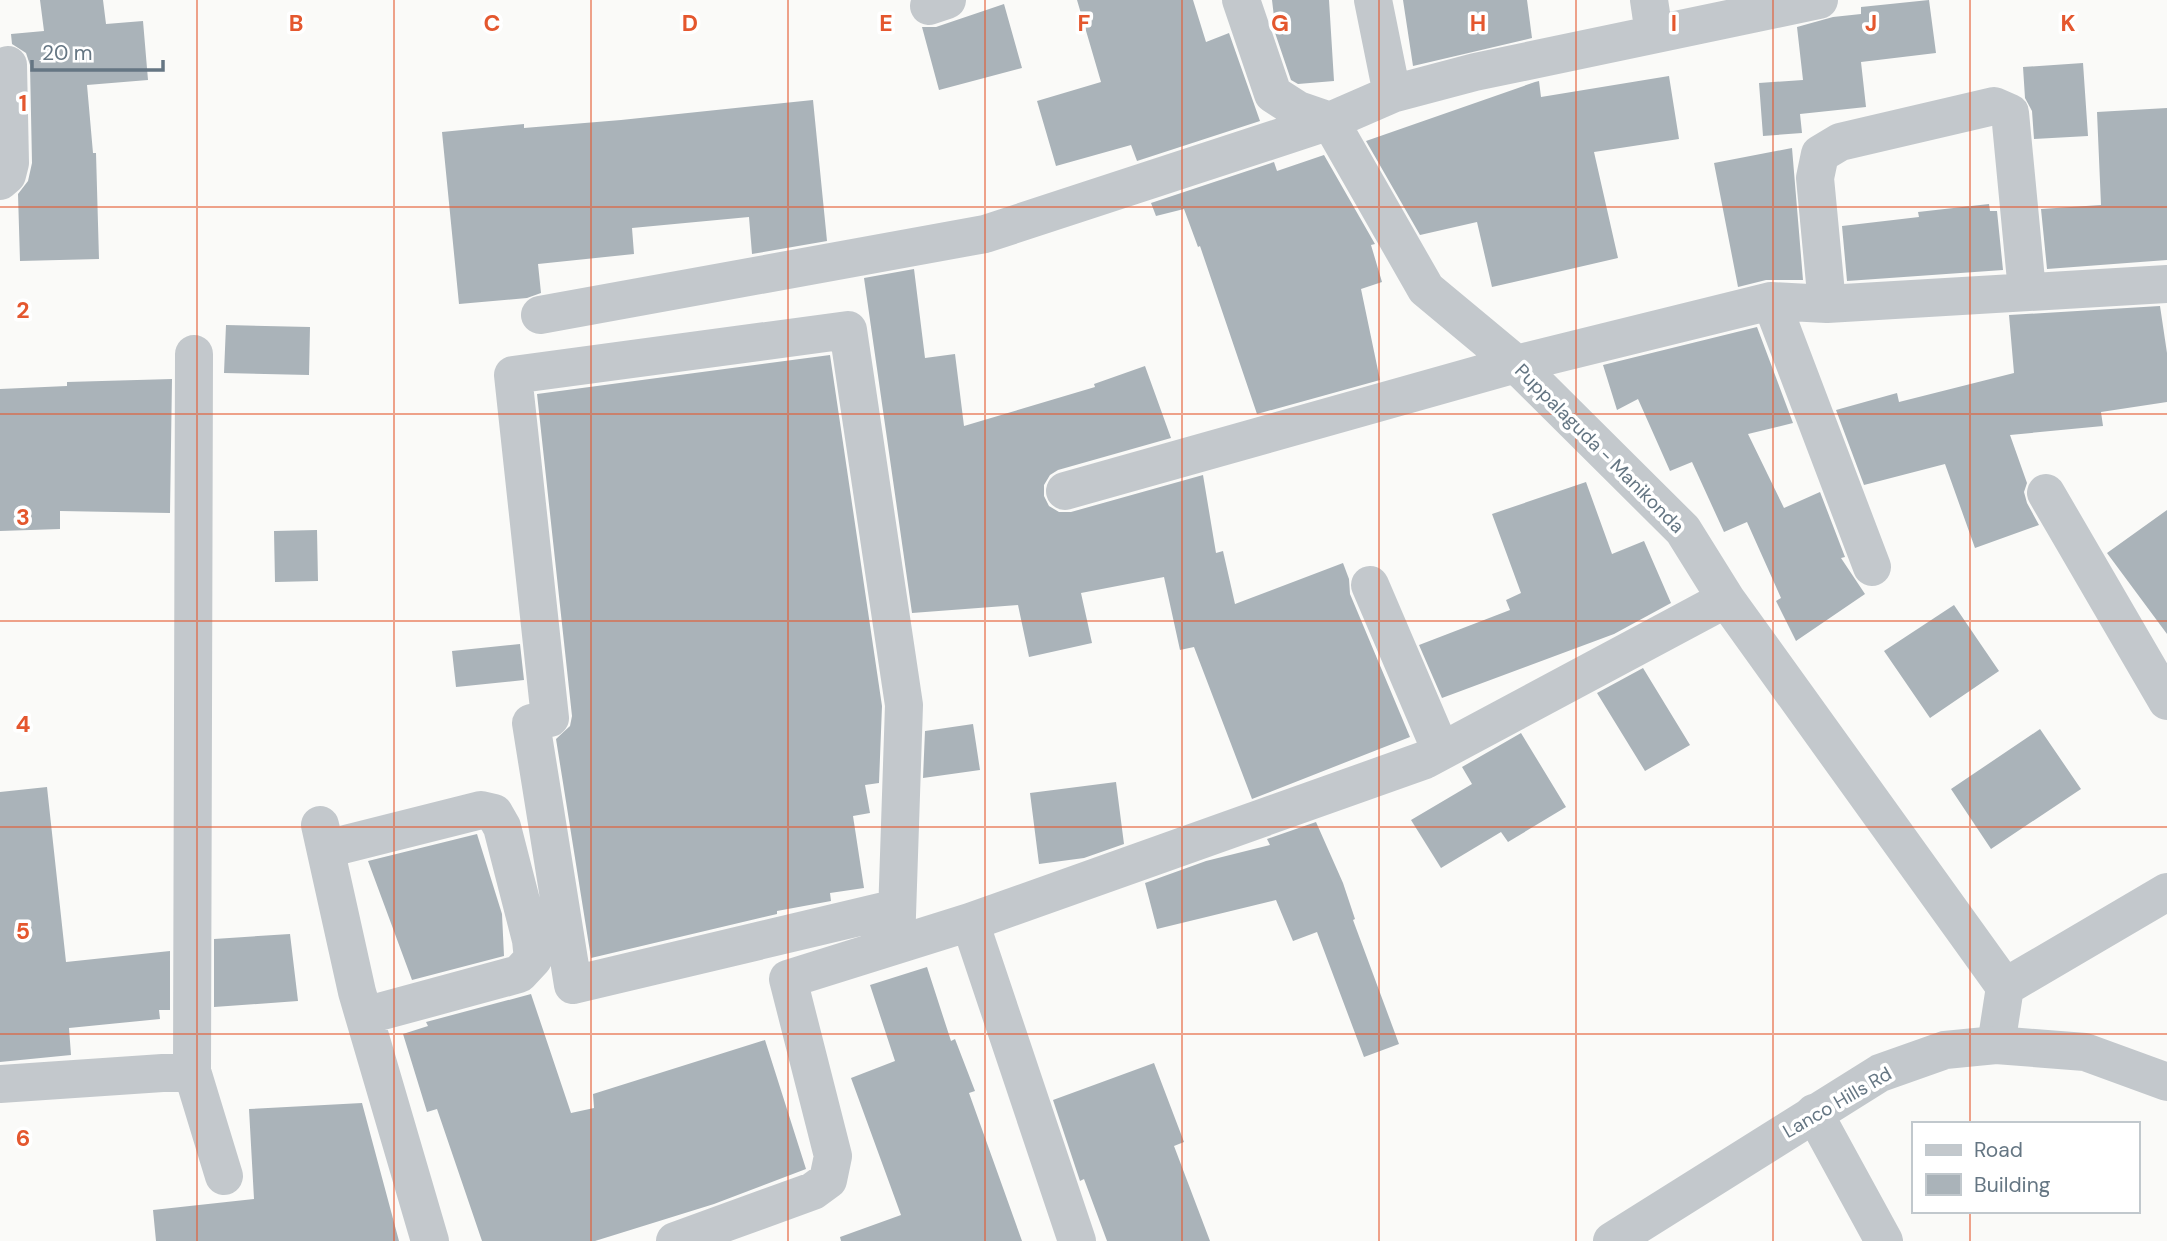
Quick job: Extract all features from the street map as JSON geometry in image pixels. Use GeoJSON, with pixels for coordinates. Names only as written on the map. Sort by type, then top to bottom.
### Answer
{"type":"FeatureCollection","features":[{"type":"Feature","properties":{"kind":"street"},"geometry":{"type":"LineString","coordinates":[[1241,0],[1273,94],[1298,110],[1330,121]]}},
{"type":"Feature","properties":{"kind":"street"},"geometry":{"type":"LineString","coordinates":[[1373,0],[1392,94]]}},
{"type":"Feature","properties":{"kind":"street"},"geometry":{"type":"LineString","coordinates":[[540,315],[985,234],[1330,121],[1392,94],[1475,72],[1652,17],[1819,0]]}},
{"type":"Feature","properties":{"kind":"street"},"geometry":{"type":"LineString","coordinates":[[0,181],[7,176],[10,163],[8,65]]}},
{"type":"Feature","properties":{"kind":"street"},"geometry":{"type":"LineString","coordinates":[[1826,304],[1815,178],[1820,155],[1840,142],[1994,106],[2010,113],[2027,291]]}},
{"type":"Feature","properties":{"kind":"street","name":"Puppalaguda - Manikonda"},"geometry":{"type":"LineString","coordinates":[[1330,121],[1426,289],[1516,364],[1683,530],[1726,598],[2005,987]]}},
{"type":"Feature","properties":{"kind":"street"},"geometry":{"type":"LineString","coordinates":[[1065,491],[1516,364],[1771,301],[1826,304],[2167,284]]}},
{"type":"Feature","properties":{"kind":"street"},"geometry":{"type":"LineString","coordinates":[[1771,301],[1872,567]]}},
{"type":"Feature","properties":{"kind":"street"},"geometry":{"type":"LineString","coordinates":[[896,945],[904,705],[848,330],[513,375],[550,718],[531,723],[573,985],[897,908]]}},
{"type":"Feature","properties":{"kind":"street"},"geometry":{"type":"LineString","coordinates":[[194,354],[192,1071],[224,1176]]}},
{"type":"Feature","properties":{"kind":"street"},"geometry":{"type":"LineString","coordinates":[[2046,493],[2167,701]]}},
{"type":"Feature","properties":{"kind":"street"},"geometry":{"type":"LineString","coordinates":[[1370,586],[1441,751]]}},
{"type":"Feature","properties":{"kind":"street"},"geometry":{"type":"LineString","coordinates":[[675,1241],[813,1191],[828,1180],[833,1156],[788,979],[970,922],[1425,760],[1726,598]]}},
{"type":"Feature","properties":{"kind":"street"},"geometry":{"type":"LineString","coordinates":[[364,1016],[519,974],[533,959],[531,940],[502,827],[494,813],[481,810],[323,837],[364,1016],[429,1241]]}},
{"type":"Feature","properties":{"kind":"street"},"geometry":{"type":"LineString","coordinates":[[1996,1045],[2005,987],[2167,892]]}},
{"type":"Feature","properties":{"kind":"street"},"geometry":{"type":"LineString","coordinates":[[970,922],[1077,1241]]}},
{"type":"Feature","properties":{"kind":"street","name":"Lanco Hills Rd"},"geometry":{"type":"LineString","coordinates":[[1612,1241],[1880,1073],[1945,1050],[1996,1045],[2085,1052],[2167,1082]]}},
{"type":"Feature","properties":{"kind":"street"},"geometry":{"type":"LineString","coordinates":[[0,1084],[192,1071]]}},
{"type":"Feature","properties":{"kind":"street"},"geometry":{"type":"LineString","coordinates":[[1814,1113],[1884,1241]]}},
{"type":"Feature","properties":{"kind":"building"},"geometry":{"type":"Polygon","coordinates":[[[40,0],[103,0],[106,24],[143,21],[148,80],[87,85],[93,153],[96,153],[99,259],[20,261],[18,194],[28,181],[32,163],[30,65],[26,53],[12,44],[11,34],[44,31],[40,0]]]}},
{"type":"Feature","properties":{"kind":"building"},"geometry":{"type":"Polygon","coordinates":[[[1077,0],[1193,0],[1206,42],[1229,33],[1260,121],[1137,161],[1131,145],[1056,166],[1037,101],[1101,82],[1077,0]]]}},
{"type":"Feature","properties":{"kind":"building"},"geometry":{"type":"Polygon","coordinates":[[[1272,0],[1329,0],[1334,81],[1298,84],[1291,80],[1270,18],[1274,17],[1272,0]]]}},
{"type":"Feature","properties":{"kind":"building"},"geometry":{"type":"Polygon","coordinates":[[[1403,0],[1527,0],[1532,38],[1413,66],[1403,0]]]}},
{"type":"Feature","properties":{"kind":"building"},"geometry":{"type":"Polygon","coordinates":[[[1929,0],[1936,53],[1861,62],[1866,107],[1800,114],[1802,133],[1763,136],[1759,83],[1803,80],[1797,27],[1833,17],[1861,14],[1861,7],[1929,0]]]}},
{"type":"Feature","properties":{"kind":"building"},"geometry":{"type":"Polygon","coordinates":[[[1004,4],[1022,68],[939,90],[922,27],[936,27],[1004,4]]]}},
{"type":"Feature","properties":{"kind":"building"},"geometry":{"type":"Polygon","coordinates":[[[2083,63],[2088,136],[2034,139],[2032,111],[2025,98],[2023,67],[2083,63]]]}},
{"type":"Feature","properties":{"kind":"building"},"geometry":{"type":"Polygon","coordinates":[[[1669,76],[1679,139],[1594,152],[1618,258],[1492,287],[1477,222],[1420,235],[1366,141],[1539,81],[1541,97],[1669,76]]]}},
{"type":"Feature","properties":{"kind":"building"},"geometry":{"type":"Polygon","coordinates":[[[813,100],[827,241],[752,254],[749,217],[632,228],[634,254],[538,264],[541,293],[527,298],[459,304],[442,132],[524,124],[524,128],[621,120],[813,100]]]}},
{"type":"Feature","properties":{"kind":"building"},"geometry":{"type":"Polygon","coordinates":[[[2167,108],[2167,260],[2047,269],[2041,209],[2101,205],[2097,112],[2167,108]]]}},
{"type":"Feature","properties":{"kind":"building"},"geometry":{"type":"Polygon","coordinates":[[[1792,148],[1803,280],[1766,280],[1738,287],[1714,163],[1792,148]]]}},
{"type":"Feature","properties":{"kind":"building"},"geometry":{"type":"Polygon","coordinates":[[[1324,155],[1375,244],[1371,245],[1382,282],[1361,289],[1380,380],[1257,414],[1200,246],[1198,247],[1184,209],[1156,216],[1151,203],[1274,162],[1277,171],[1324,155]]]}},
{"type":"Feature","properties":{"kind":"building"},"geometry":{"type":"Polygon","coordinates":[[[1989,204],[1990,211],[1997,211],[2003,270],[1847,281],[1842,226],[1919,217],[1918,212],[1989,204]]]}},
{"type":"Feature","properties":{"kind":"building"},"geometry":{"type":"Polygon","coordinates":[[[914,269],[925,358],[955,354],[964,426],[1095,387],[1094,384],[1145,366],[1171,438],[1058,470],[1050,475],[1044,485],[1044,496],[1049,506],[1059,512],[1071,512],[1203,475],[1216,553],[1223,551],[1235,604],[1343,563],[1349,579],[1350,594],[1410,737],[1252,799],[1194,647],[1180,650],[1164,577],[1081,593],[1092,643],[1029,657],[1018,605],[912,613],[864,278],[914,269]]]}},
{"type":"Feature","properties":{"kind":"building"},"geometry":{"type":"Polygon","coordinates":[[[2160,306],[2167,353],[2167,402],[2101,412],[2103,426],[2010,435],[2027,483],[2024,492],[2027,503],[2039,525],[1975,548],[1945,464],[1864,485],[1836,410],[1897,393],[1899,402],[2014,373],[2009,315],[2160,306]]]}},
{"type":"Feature","properties":{"kind":"building"},"geometry":{"type":"Polygon","coordinates":[[[226,325],[310,327],[309,375],[224,373],[226,325]]]}},
{"type":"Feature","properties":{"kind":"building"},"geometry":{"type":"Polygon","coordinates":[[[1757,327],[1793,423],[1748,434],[1784,508],[1820,492],[1845,557],[1841,558],[1865,594],[1796,641],[1776,601],[1781,598],[1747,522],[1724,532],[1692,462],[1670,471],[1638,399],[1617,410],[1603,365],[1757,327]]]}},
{"type":"Feature","properties":{"kind":"building"},"geometry":{"type":"Polygon","coordinates":[[[830,355],[882,706],[879,783],[865,785],[870,813],[853,816],[864,888],[830,893],[831,901],[777,911],[777,914],[591,958],[556,739],[570,726],[572,716],[537,394],[830,355]]]}},
{"type":"Feature","properties":{"kind":"building"},"geometry":{"type":"Polygon","coordinates":[[[172,379],[170,513],[60,511],[60,529],[0,531],[0,389],[67,386],[67,382],[172,379]]]}},
{"type":"Feature","properties":{"kind":"building"},"geometry":{"type":"Polygon","coordinates":[[[1586,482],[1612,554],[1644,541],[1671,603],[1614,634],[1442,698],[1419,645],[1510,610],[1506,600],[1521,593],[1492,514],[1586,482]]]}},
{"type":"Feature","properties":{"kind":"building"},"geometry":{"type":"Polygon","coordinates":[[[2167,510],[2167,634],[2107,553],[2167,510]]]}},
{"type":"Feature","properties":{"kind":"building"},"geometry":{"type":"Polygon","coordinates":[[[317,530],[318,581],[275,582],[274,531],[317,530]]]}},
{"type":"Feature","properties":{"kind":"building"},"geometry":{"type":"Polygon","coordinates":[[[1954,605],[1999,671],[1930,718],[1884,651],[1954,605]]]}},
{"type":"Feature","properties":{"kind":"building"},"geometry":{"type":"Polygon","coordinates":[[[520,644],[524,680],[456,687],[452,651],[520,644]]]}},
{"type":"Feature","properties":{"kind":"building"},"geometry":{"type":"Polygon","coordinates":[[[1643,668],[1690,745],[1645,771],[1597,693],[1643,668]]]}},
{"type":"Feature","properties":{"kind":"building"},"geometry":{"type":"Polygon","coordinates":[[[973,724],[980,770],[923,778],[925,731],[973,724]]]}},
{"type":"Feature","properties":{"kind":"building"},"geometry":{"type":"Polygon","coordinates":[[[2040,729],[2081,789],[1991,849],[1951,789],[2040,729]]]}},
{"type":"Feature","properties":{"kind":"building"},"geometry":{"type":"Polygon","coordinates":[[[1521,733],[1566,807],[1508,842],[1501,832],[1441,868],[1411,820],[1472,784],[1462,767],[1521,733]]]}},
{"type":"Feature","properties":{"kind":"building"},"geometry":{"type":"Polygon","coordinates":[[[1116,782],[1124,844],[1084,858],[1039,864],[1030,793],[1116,782]]]}},
{"type":"Feature","properties":{"kind":"building"},"geometry":{"type":"Polygon","coordinates":[[[47,787],[66,962],[170,951],[170,1010],[159,1010],[160,1019],[69,1028],[71,1055],[0,1062],[0,792],[47,787]]]}},
{"type":"Feature","properties":{"kind":"building"},"geometry":{"type":"Polygon","coordinates":[[[1316,822],[1343,883],[1355,919],[1353,920],[1399,1044],[1364,1057],[1317,932],[1293,941],[1276,900],[1157,929],[1145,883],[1206,861],[1270,845],[1267,839],[1316,822]]]}},
{"type":"Feature","properties":{"kind":"building"},"geometry":{"type":"Polygon","coordinates":[[[477,834],[502,914],[504,956],[412,980],[368,861],[477,834]]]}},
{"type":"Feature","properties":{"kind":"building"},"geometry":{"type":"Polygon","coordinates":[[[290,934],[298,1001],[214,1007],[214,939],[290,934]]]}},
{"type":"Feature","properties":{"kind":"building"},"geometry":{"type":"Polygon","coordinates":[[[927,967],[951,1041],[955,1039],[975,1091],[969,1093],[1022,1241],[841,1241],[840,1237],[901,1215],[851,1078],[895,1061],[870,985],[927,967]]]}},
{"type":"Feature","properties":{"kind":"building"},"geometry":{"type":"Polygon","coordinates":[[[531,994],[571,1113],[594,1108],[593,1094],[765,1040],[806,1169],[714,1204],[595,1241],[482,1241],[437,1109],[427,1112],[403,1034],[428,1026],[426,1022],[531,994]]]}},
{"type":"Feature","properties":{"kind":"building"},"geometry":{"type":"Polygon","coordinates":[[[1154,1063],[1184,1142],[1174,1146],[1210,1241],[1107,1241],[1084,1179],[1080,1181],[1053,1100],[1154,1063]]]}},
{"type":"Feature","properties":{"kind":"building"},"geometry":{"type":"Polygon","coordinates":[[[362,1103],[399,1241],[156,1241],[153,1210],[254,1199],[249,1109],[362,1103]]]}}]}
